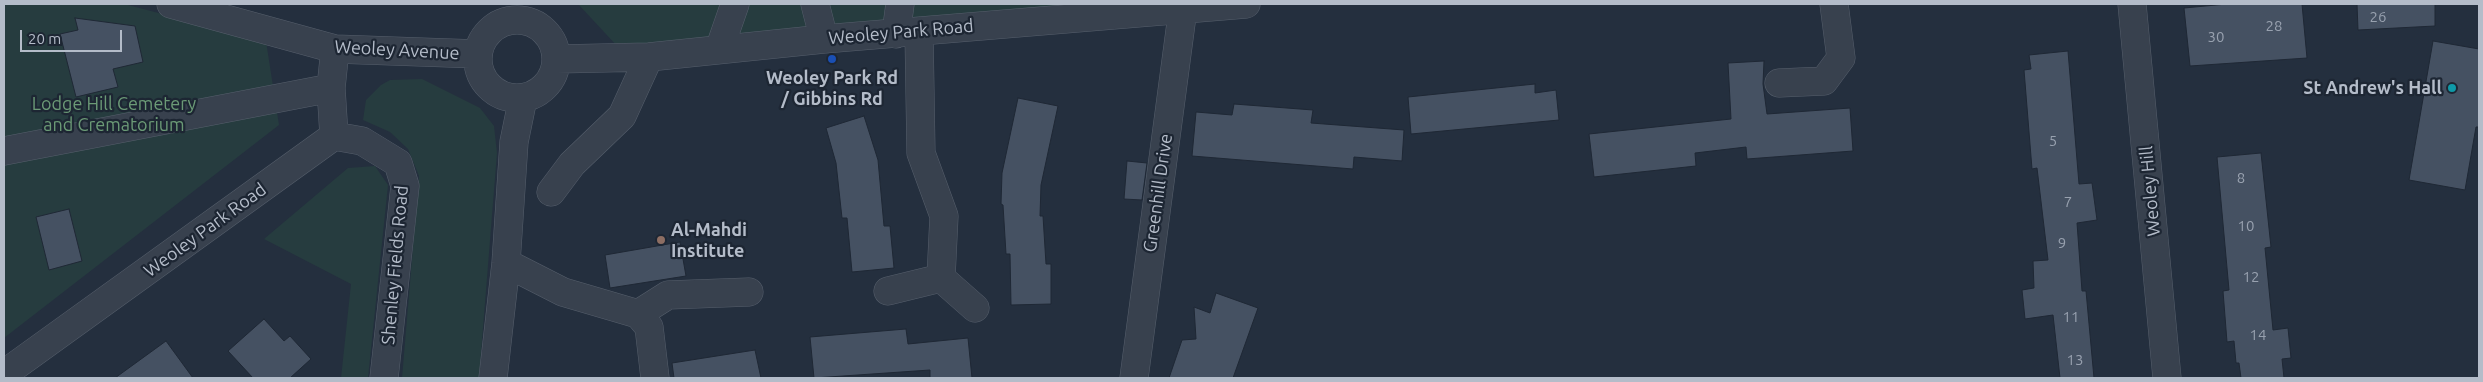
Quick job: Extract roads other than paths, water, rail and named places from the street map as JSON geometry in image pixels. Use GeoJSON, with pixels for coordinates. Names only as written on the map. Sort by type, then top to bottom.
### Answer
{"type":"FeatureCollection","features":[{"type":"Feature","properties":{"kind":"street","name":"Weoley Avenue"},"geometry":{"type":"LineString","coordinates":[[171,4],[335,49],[478,54]]}},
{"type":"Feature","properties":{"kind":"street"},"geometry":{"type":"LineString","coordinates":[[719,50],[735,4]]}},
{"type":"Feature","properties":{"kind":"street"},"geometry":{"type":"LineString","coordinates":[[815,4],[824,39]]}},
{"type":"Feature","properties":{"kind":"street"},"geometry":{"type":"LineString","coordinates":[[900,4],[908,33],[921,153],[944,216],[941,278]]}},
{"type":"Feature","properties":{"kind":"street","name":"Weoley Park Road"},"geometry":{"type":"LineString","coordinates":[[556,59],[600,60],[649,57],[824,39],[908,33],[1075,10],[1246,4]]}},
{"type":"Feature","properties":{"kind":"street"},"geometry":{"type":"LineString","coordinates":[[1779,83],[1824,80],[1841,58],[1834,4]]}},
{"type":"Feature","properties":{"kind":"street","name":"Weoley Hill"},"geometry":{"type":"LineString","coordinates":[[2132,4],[2167,378]]}},
{"type":"Feature","properties":{"kind":"street","name":"Greenhill Drive"},"geometry":{"type":"LineString","coordinates":[[1134,378],[1196,6]]}},
{"type":"Feature","properties":{"kind":"street"},"geometry":{"type":"LineString","coordinates":[[515,12],[545,32],[554,47],[555,70],[543,88],[523,98],[499,94],[489,87],[482,77],[478,66],[478,54],[481,43],[496,26],[506,21],[515,12]]}},
{"type":"Feature","properties":{"kind":"street"},"geometry":{"type":"LineString","coordinates":[[334,136],[330,88],[335,49]]}},
{"type":"Feature","properties":{"kind":"street"},"geometry":{"type":"LineString","coordinates":[[551,192],[572,164],[622,116],[649,57]]}},
{"type":"Feature","properties":{"kind":"street"},"geometry":{"type":"LineString","coordinates":[[4,151],[330,88]]}},
{"type":"Feature","properties":{"kind":"street"},"geometry":{"type":"LineString","coordinates":[[493,378],[506,263],[514,142],[523,98]]}},
{"type":"Feature","properties":{"kind":"street","name":"Weoley Park Road"},"geometry":{"type":"LineString","coordinates":[[4,374],[334,136]]}},
{"type":"Feature","properties":{"kind":"street","name":"Shenley Fields Road"},"geometry":{"type":"LineString","coordinates":[[334,136],[362,141],[398,163],[405,186],[384,378]]}},
{"type":"Feature","properties":{"kind":"street"},"geometry":{"type":"LineString","coordinates":[[506,263],[563,292],[638,314],[649,327],[655,378]]}},
{"type":"Feature","properties":{"kind":"street"},"geometry":{"type":"LineString","coordinates":[[888,290],[941,278]]}},
{"type":"Feature","properties":{"kind":"street"},"geometry":{"type":"LineString","coordinates":[[941,278],[975,308]]}},
{"type":"Feature","properties":{"kind":"street"},"geometry":{"type":"LineString","coordinates":[[638,314],[668,295],[748,292]]}},
{"type":"Feature","properties":{"kind":"place","name":"Weoley Park Rd / Gibbins Rd"},"geometry":{"type":"Point","coordinates":[832,59]}},
{"type":"Feature","properties":{"kind":"place","name":"St Andrew's Hall"},"geometry":{"type":"Point","coordinates":[2452,88]}},
{"type":"Feature","properties":{"kind":"place","name":"Al-Mahdi Institute"},"geometry":{"type":"Point","coordinates":[661,240]}},
{"type":"Feature","properties":{"kind":"park label","name":"Lodge Hill Cemetery and Crematorium"},"geometry":{"type":"Point","coordinates":[114,114]}}]}
